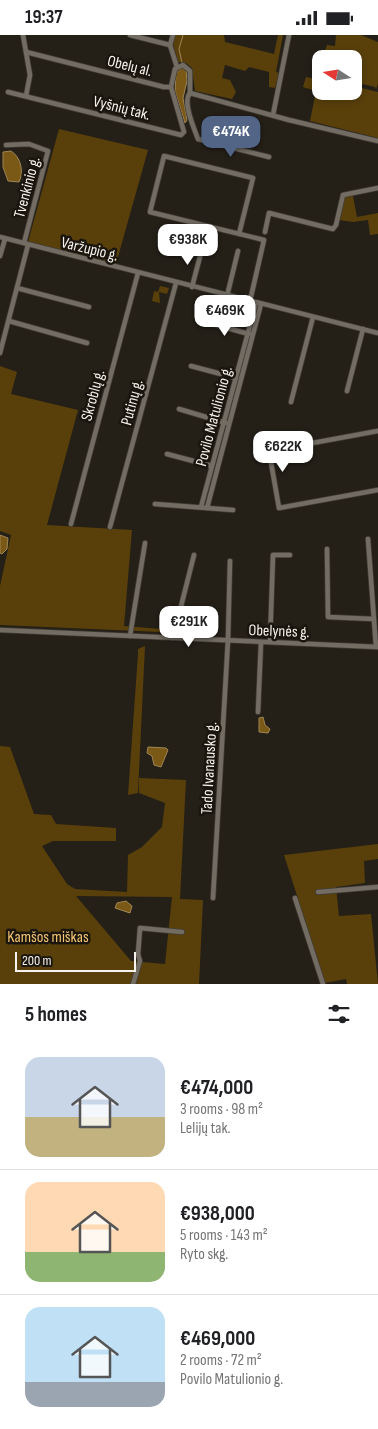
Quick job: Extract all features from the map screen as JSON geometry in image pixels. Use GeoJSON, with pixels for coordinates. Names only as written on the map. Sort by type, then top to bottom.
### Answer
{"type":"FeatureCollection","features":[{"type":"Feature","properties":{"kind":"street"},"geometry":{"type":"LineString","coordinates":[[23,35],[30,75],[26,96]]}},
{"type":"Feature","properties":{"kind":"street"},"geometry":{"type":"LineString","coordinates":[[130,35],[170,45]]}},
{"type":"Feature","properties":{"kind":"street"},"geometry":{"type":"LineString","coordinates":[[173,35],[170,45],[177,67]]}},
{"type":"Feature","properties":{"kind":"street"},"geometry":{"type":"LineString","coordinates":[[273,115],[289,35]]}},
{"type":"Feature","properties":{"kind":"street","name":"Obelų al."},"geometry":{"type":"LineString","coordinates":[[26,52],[170,87],[177,67],[183,65],[189,68],[190,93]]}},
{"type":"Feature","properties":{"kind":"street","name":"Vyšnių tak."},"geometry":{"type":"LineString","coordinates":[[8,92],[181,135],[184,132],[170,87]]}},
{"type":"Feature","properties":{"kind":"street"},"geometry":{"type":"LineString","coordinates":[[269,157],[198,139],[187,101],[190,93],[378,141]]}},
{"type":"Feature","properties":{"kind":"street","name":"Tvenkinio g."},"geometry":{"type":"LineString","coordinates":[[6,145],[29,143],[48,151],[26,244]]}},
{"type":"Feature","properties":{"kind":"street"},"geometry":{"type":"LineString","coordinates":[[239,234],[253,178],[164,156],[150,212],[239,234],[264,240],[250,301]]}},
{"type":"Feature","properties":{"kind":"street"},"geometry":{"type":"LineString","coordinates":[[265,232],[269,213],[333,229],[336,225],[343,195],[378,189]]}},
{"type":"Feature","properties":{"kind":"street"},"geometry":{"type":"LineString","coordinates":[[0,256],[2,238]]}},
{"type":"Feature","properties":{"kind":"street","name":"Varžupio g."},"geometry":{"type":"LineString","coordinates":[[2,238],[378,333]]}},
{"type":"Feature","properties":{"kind":"street"},"geometry":{"type":"LineString","coordinates":[[0,353],[2,336],[9,321],[26,244]]}},
{"type":"Feature","properties":{"kind":"street"},"geometry":{"type":"LineString","coordinates":[[192,287],[202,249]]}},
{"type":"Feature","properties":{"kind":"street"},"geometry":{"type":"LineString","coordinates":[[227,296],[238,251]]}},
{"type":"Feature","properties":{"kind":"street","name":"Skroblų g."},"geometry":{"type":"LineString","coordinates":[[70,523],[138,273]]}},
{"type":"Feature","properties":{"kind":"street","name":"Putinų g."},"geometry":{"type":"LineString","coordinates":[[110,527],[176,283]]}},
{"type":"Feature","properties":{"kind":"street"},"geometry":{"type":"LineString","coordinates":[[17,288],[89,307]]}},
{"type":"Feature","properties":{"kind":"street","name":"Povilo Matulionio g."},"geometry":{"type":"LineString","coordinates":[[204,507],[212,466],[227,423],[236,378],[259,304]]}},
{"type":"Feature","properties":{"kind":"street"},"geometry":{"type":"LineString","coordinates":[[291,402],[314,317]]}},
{"type":"Feature","properties":{"kind":"street"},"geometry":{"type":"LineString","coordinates":[[9,321],[87,343]]}},
{"type":"Feature","properties":{"kind":"street"},"geometry":{"type":"LineString","coordinates":[[202,321],[250,334]]}},
{"type":"Feature","properties":{"kind":"street"},"geometry":{"type":"LineString","coordinates":[[346,391],[363,329]]}},
{"type":"Feature","properties":{"kind":"street","name":"Povilo Matulionio g."},"geometry":{"type":"LineString","coordinates":[[204,507],[250,334]]}},
{"type":"Feature","properties":{"kind":"street"},"geometry":{"type":"LineString","coordinates":[[191,365],[236,378]]}},
{"type":"Feature","properties":{"kind":"street"},"geometry":{"type":"LineString","coordinates":[[179,409],[227,423]]}},
{"type":"Feature","properties":{"kind":"street"},"geometry":{"type":"LineString","coordinates":[[378,431],[269,451],[279,508],[378,490]]}},
{"type":"Feature","properties":{"kind":"street"},"geometry":{"type":"LineString","coordinates":[[167,454],[212,466]]}},
{"type":"Feature","properties":{"kind":"street"},"geometry":{"type":"LineString","coordinates":[[155,504],[233,510]]}},
{"type":"Feature","properties":{"kind":"street"},"geometry":{"type":"LineString","coordinates":[[368,539],[377,647]]}},
{"type":"Feature","properties":{"kind":"street"},"geometry":{"type":"LineString","coordinates":[[130,636],[145,543]]}},
{"type":"Feature","properties":{"kind":"street"},"geometry":{"type":"LineString","coordinates":[[327,549],[328,617],[374,619]]}},
{"type":"Feature","properties":{"kind":"street"},"geometry":{"type":"LineString","coordinates":[[174,638],[194,555]]}},
{"type":"Feature","properties":{"kind":"street"},"geometry":{"type":"LineString","coordinates":[[270,642],[273,555],[290,555]]}},
{"type":"Feature","properties":{"kind":"street","name":"Tado Ivanausko g."},"geometry":{"type":"LineString","coordinates":[[213,898],[228,640],[230,561]]}},
{"type":"Feature","properties":{"kind":"street","name":"Obelynės g."},"geometry":{"type":"LineString","coordinates":[[0,631],[377,647]]}},
{"type":"Feature","properties":{"kind":"street"},"geometry":{"type":"LineString","coordinates":[[258,713],[261,641]]}},
{"type":"Feature","properties":{"kind":"street"},"geometry":{"type":"LineString","coordinates":[[318,893],[378,887]]}},
{"type":"Feature","properties":{"kind":"street"},"geometry":{"type":"LineString","coordinates":[[295,898],[323,984]]}},
{"type":"Feature","properties":{"kind":"street"},"geometry":{"type":"LineString","coordinates":[[133,984],[140,961],[138,954],[140,928],[182,932]]}},
{"type":"Feature","properties":{"kind":"green space"},"geometry":{"type":"Polygon","coordinates":[[[175,35],[224,35],[225,42],[274,54],[278,35],[283,35],[276,72],[279,73],[275,88],[269,87],[269,72],[249,67],[245,71],[225,65],[222,78],[230,80],[236,92],[232,99],[195,91],[192,68],[186,63],[178,62],[173,44],[175,35]]]}},
{"type":"Feature","properties":{"kind":"green space"},"geometry":{"type":"Polygon","coordinates":[[[336,35],[361,35],[378,42],[378,83],[376,90],[375,87],[362,84],[362,50],[325,50],[327,45],[335,46],[336,35]]]}},
{"type":"Feature","properties":{"kind":"green space"},"geometry":{"type":"Polygon","coordinates":[[[306,77],[312,78],[312,90],[303,87],[306,77]]]}},
{"type":"Feature","properties":{"kind":"green space"},"geometry":{"type":"Polygon","coordinates":[[[362,88],[378,92],[378,138],[310,121],[314,100],[362,100],[362,88]]]}},
{"type":"Feature","properties":{"kind":"green space"},"geometry":{"type":"Polygon","coordinates":[[[59,129],[148,150],[116,264],[28,242],[59,129]]]}},
{"type":"Feature","properties":{"kind":"green space"},"geometry":{"type":"Polygon","coordinates":[[[347,195],[353,196],[357,217],[378,213],[378,234],[370,235],[368,220],[353,222],[339,220],[342,203],[347,195]]]}},
{"type":"Feature","properties":{"kind":"green space"},"geometry":{"type":"Polygon","coordinates":[[[160,286],[169,288],[167,294],[159,292],[160,303],[152,301],[154,291],[158,292],[160,286]]]}},
{"type":"Feature","properties":{"kind":"green space"},"geometry":{"type":"Polygon","coordinates":[[[0,366],[17,372],[11,394],[78,410],[47,525],[132,530],[124,626],[161,629],[161,632],[0,625],[0,586],[11,535],[0,531],[0,366]]]}},
{"type":"Feature","properties":{"kind":"green space"},"geometry":{"type":"Polygon","coordinates":[[[145,646],[138,793],[128,795],[138,649],[145,646]]]}},
{"type":"Feature","properties":{"kind":"green space","name":"Kamšos miškas"},"geometry":{"type":"Polygon","coordinates":[[[0,746],[10,747],[34,814],[51,815],[56,824],[116,828],[116,841],[53,841],[42,846],[67,884],[75,889],[127,892],[128,855],[142,847],[162,827],[165,803],[139,793],[139,778],[186,780],[180,899],[203,900],[199,984],[0,984],[0,746]],[[76,896],[131,961],[165,964],[172,897],[76,896]]]}},
{"type":"Feature","properties":{"kind":"green space"},"geometry":{"type":"Polygon","coordinates":[[[378,844],[378,859],[364,861],[365,883],[336,887],[339,916],[371,914],[378,984],[347,984],[346,979],[325,983],[284,855],[378,844]]]}},
{"type":"Feature","properties":{"kind":"shaded area"},"geometry":{"type":"Polygon","coordinates":[[[182,68],[186,70],[187,81],[183,98],[187,120],[185,123],[175,91],[176,73],[182,68]]]}},
{"type":"Feature","properties":{"kind":"shaded area"},"geometry":{"type":"Polygon","coordinates":[[[11,151],[21,165],[21,178],[19,182],[8,181],[3,167],[3,152],[11,151]]]}},
{"type":"Feature","properties":{"kind":"shaded area"},"geometry":{"type":"Polygon","coordinates":[[[0,535],[8,538],[7,549],[2,554],[0,553],[0,535]]]}},
{"type":"Feature","properties":{"kind":"shaded area"},"geometry":{"type":"Polygon","coordinates":[[[263,717],[265,725],[270,729],[268,733],[259,732],[259,718],[263,717]]]}},
{"type":"Feature","properties":{"kind":"shaded area"},"geometry":{"type":"Polygon","coordinates":[[[148,747],[166,748],[168,750],[161,767],[154,765],[152,756],[147,753],[148,747]]]}},
{"type":"Feature","properties":{"kind":"shaded area"},"geometry":{"type":"Polygon","coordinates":[[[126,901],[132,906],[130,913],[115,908],[117,903],[126,901]]]}},
{"type":"Feature","properties":{"kind":"waterway"},"geometry":{"type":"LineString","coordinates":[[182,63],[179,49],[183,35]]}}]}
